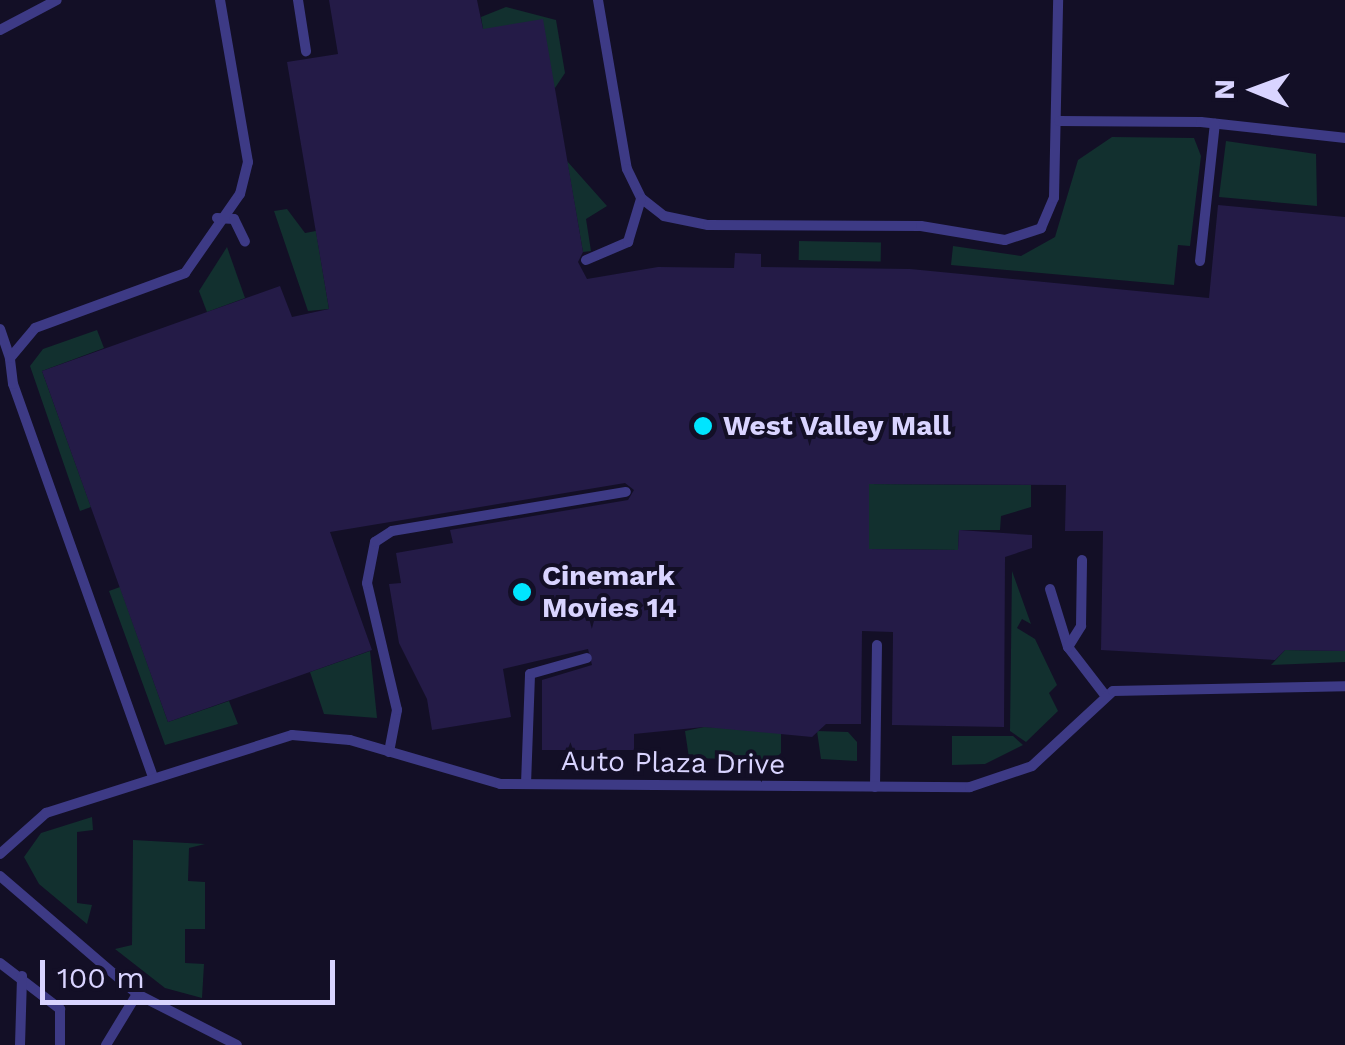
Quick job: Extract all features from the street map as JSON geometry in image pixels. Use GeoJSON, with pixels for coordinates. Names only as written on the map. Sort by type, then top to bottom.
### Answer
{"type":"FeatureCollection","features":[{"type":"Feature","properties":{"kind":"lane"},"geometry":{"type":"LineString","coordinates":[[0,30],[57,0]]}},
{"type":"Feature","properties":{"kind":"lane"},"geometry":{"type":"LineString","coordinates":[[298,0],[306,51]]}},
{"type":"Feature","properties":{"kind":"lane"},"geometry":{"type":"LineString","coordinates":[[586,260],[628,242],[643,212],[627,169],[598,0]]}},
{"type":"Feature","properties":{"kind":"lane"},"geometry":{"type":"LineString","coordinates":[[640,198],[690,224],[922,226],[1015,240],[1041,228],[1051,210],[1059,121],[1058,0]]}},
{"type":"Feature","properties":{"kind":"lane"},"geometry":{"type":"LineString","coordinates":[[10,358],[35,328],[184,274],[217,218],[240,194],[248,162],[221,1]]}},
{"type":"Feature","properties":{"kind":"lane"},"geometry":{"type":"LineString","coordinates":[[1059,121],[1215,124],[1345,138]]}},
{"type":"Feature","properties":{"kind":"lane"},"geometry":{"type":"LineString","coordinates":[[1200,261],[1215,124]]}},
{"type":"Feature","properties":{"kind":"lane"},"geometry":{"type":"LineString","coordinates":[[217,218],[234,219],[245,242]]}},
{"type":"Feature","properties":{"kind":"lane"},"geometry":{"type":"LineString","coordinates":[[0,329],[10,358],[13,384],[153,777]]}},
{"type":"Feature","properties":{"kind":"lane"},"geometry":{"type":"LineString","coordinates":[[389,752],[396,710],[367,583],[375,542],[392,531],[626,492]]}},
{"type":"Feature","properties":{"kind":"lane"},"geometry":{"type":"LineString","coordinates":[[1068,647],[1081,626],[1082,560]]}},
{"type":"Feature","properties":{"kind":"lane"},"geometry":{"type":"LineString","coordinates":[[1050,589],[1068,647],[1105,695],[1130,688],[1345,686]]}},
{"type":"Feature","properties":{"kind":"lane"},"geometry":{"type":"LineString","coordinates":[[875,787],[878,645]]}},
{"type":"Feature","properties":{"kind":"lane"},"geometry":{"type":"LineString","coordinates":[[526,784],[530,674],[587,658]]}},
{"type":"Feature","properties":{"kind":"lane","name":"Auto Plaza Drive"},"geometry":{"type":"LineString","coordinates":[[0,854],[35,818],[292,735],[389,752],[490,782],[875,787],[1002,782],[1032,766],[1105,695]]}},
{"type":"Feature","properties":{"kind":"lane"},"geometry":{"type":"LineString","coordinates":[[0,876],[137,994],[238,1045]]}},
{"type":"Feature","properties":{"kind":"lane"},"geometry":{"type":"LineString","coordinates":[[0,963],[22,976],[60,1010],[60,1045]]}},
{"type":"Feature","properties":{"kind":"lane"},"geometry":{"type":"LineString","coordinates":[[20,1045],[22,976]]}},
{"type":"Feature","properties":{"kind":"lane"},"geometry":{"type":"LineString","coordinates":[[106,1045],[137,994]]}},
{"type":"Feature","properties":{"kind":"green space"},"geometry":{"type":"Polygon","coordinates":[[[506,7],[556,20],[565,73],[555,88],[483,29],[481,17],[506,7]]]}},
{"type":"Feature","properties":{"kind":"green space"},"geometry":{"type":"Polygon","coordinates":[[[1112,137],[1194,138],[1201,156],[1190,246],[1178,245],[1174,285],[951,265],[953,246],[1021,256],[1055,237],[1078,160],[1112,137]]]}},
{"type":"Feature","properties":{"kind":"green space"},"geometry":{"type":"Polygon","coordinates":[[[1226,141],[1316,154],[1317,206],[1219,197],[1226,141]]]}},
{"type":"Feature","properties":{"kind":"green space"},"geometry":{"type":"Polygon","coordinates":[[[567,161],[607,206],[586,219],[591,251],[583,252],[567,161]]]}},
{"type":"Feature","properties":{"kind":"green space"},"geometry":{"type":"Polygon","coordinates":[[[287,209],[305,233],[316,231],[329,309],[308,311],[274,211],[287,209]]]}},
{"type":"Feature","properties":{"kind":"green space"},"geometry":{"type":"Polygon","coordinates":[[[799,241],[881,242],[881,261],[799,260],[799,241]]]}},
{"type":"Feature","properties":{"kind":"green space"},"geometry":{"type":"Polygon","coordinates":[[[227,247],[245,298],[207,312],[199,291],[227,247]]]}},
{"type":"Feature","properties":{"kind":"green space"},"geometry":{"type":"Polygon","coordinates":[[[97,330],[104,348],[42,371],[91,507],[80,511],[30,366],[43,349],[97,330]]]}},
{"type":"Feature","properties":{"kind":"green space"},"geometry":{"type":"Polygon","coordinates":[[[869,484],[1031,485],[1031,507],[1001,516],[1000,530],[959,530],[958,550],[869,549],[869,484]]]}},
{"type":"Feature","properties":{"kind":"green space"},"geometry":{"type":"Polygon","coordinates":[[[1012,571],[1031,624],[1022,619],[1017,628],[1035,639],[1057,685],[1049,693],[1058,711],[1026,742],[1010,731],[1012,571]]]}},
{"type":"Feature","properties":{"kind":"green space"},"geometry":{"type":"Polygon","coordinates":[[[120,587],[168,722],[229,701],[238,724],[165,745],[109,591],[120,587]]]}},
{"type":"Feature","properties":{"kind":"green space"},"geometry":{"type":"Polygon","coordinates":[[[1285,650],[1345,651],[1345,662],[1271,665],[1285,650]]]}},
{"type":"Feature","properties":{"kind":"green space"},"geometry":{"type":"Polygon","coordinates":[[[370,651],[377,718],[324,714],[310,672],[370,651]]]}},
{"type":"Feature","properties":{"kind":"green space"},"geometry":{"type":"Polygon","coordinates":[[[704,727],[781,730],[781,753],[773,760],[689,758],[685,731],[704,727]]]}},
{"type":"Feature","properties":{"kind":"green space"},"geometry":{"type":"Polygon","coordinates":[[[817,731],[848,732],[857,742],[857,761],[821,759],[817,731]]]}},
{"type":"Feature","properties":{"kind":"green space"},"geometry":{"type":"Polygon","coordinates":[[[952,736],[1013,736],[1023,745],[985,764],[952,765],[952,736]]]}},
{"type":"Feature","properties":{"kind":"green space"},"geometry":{"type":"Polygon","coordinates":[[[92,817],[93,830],[77,832],[77,903],[92,905],[87,924],[39,884],[24,857],[41,833],[92,817]]]}},
{"type":"Feature","properties":{"kind":"green space"},"geometry":{"type":"Polygon","coordinates":[[[133,840],[205,844],[189,848],[188,881],[205,882],[205,929],[185,929],[185,963],[204,964],[202,998],[165,988],[115,949],[132,945],[133,840]]]}},
{"type":"Feature","properties":{"kind":"building","name":"West Valley Mall"},"geometry":{"type":"Polygon","coordinates":[[[329,0],[477,0],[483,29],[543,19],[583,252],[578,262],[587,279],[658,267],[734,268],[735,253],[761,254],[761,267],[910,269],[1209,298],[1218,205],[1345,217],[1345,651],[1285,650],[1275,660],[1101,650],[1103,531],[1065,531],[1066,485],[869,484],[869,549],[958,550],[959,530],[1032,535],[1032,548],[1005,557],[1004,727],[892,725],[893,632],[862,631],[861,724],[826,724],[812,737],[704,727],[634,734],[634,750],[542,750],[542,680],[592,665],[588,649],[503,669],[511,717],[432,730],[427,699],[399,643],[389,584],[401,583],[396,553],[453,543],[450,530],[628,500],[634,490],[625,483],[330,532],[372,650],[168,722],[42,371],[280,286],[292,317],[329,309],[287,62],[338,54],[329,0]]]}},
{"type":"Feature","properties":{"kind":"place","name":"West Valley Mall"},"geometry":{"type":"Point","coordinates":[703,426]}},
{"type":"Feature","properties":{"kind":"place","name":"Cinemark Movies 14"},"geometry":{"type":"Point","coordinates":[522,592]}}]}
